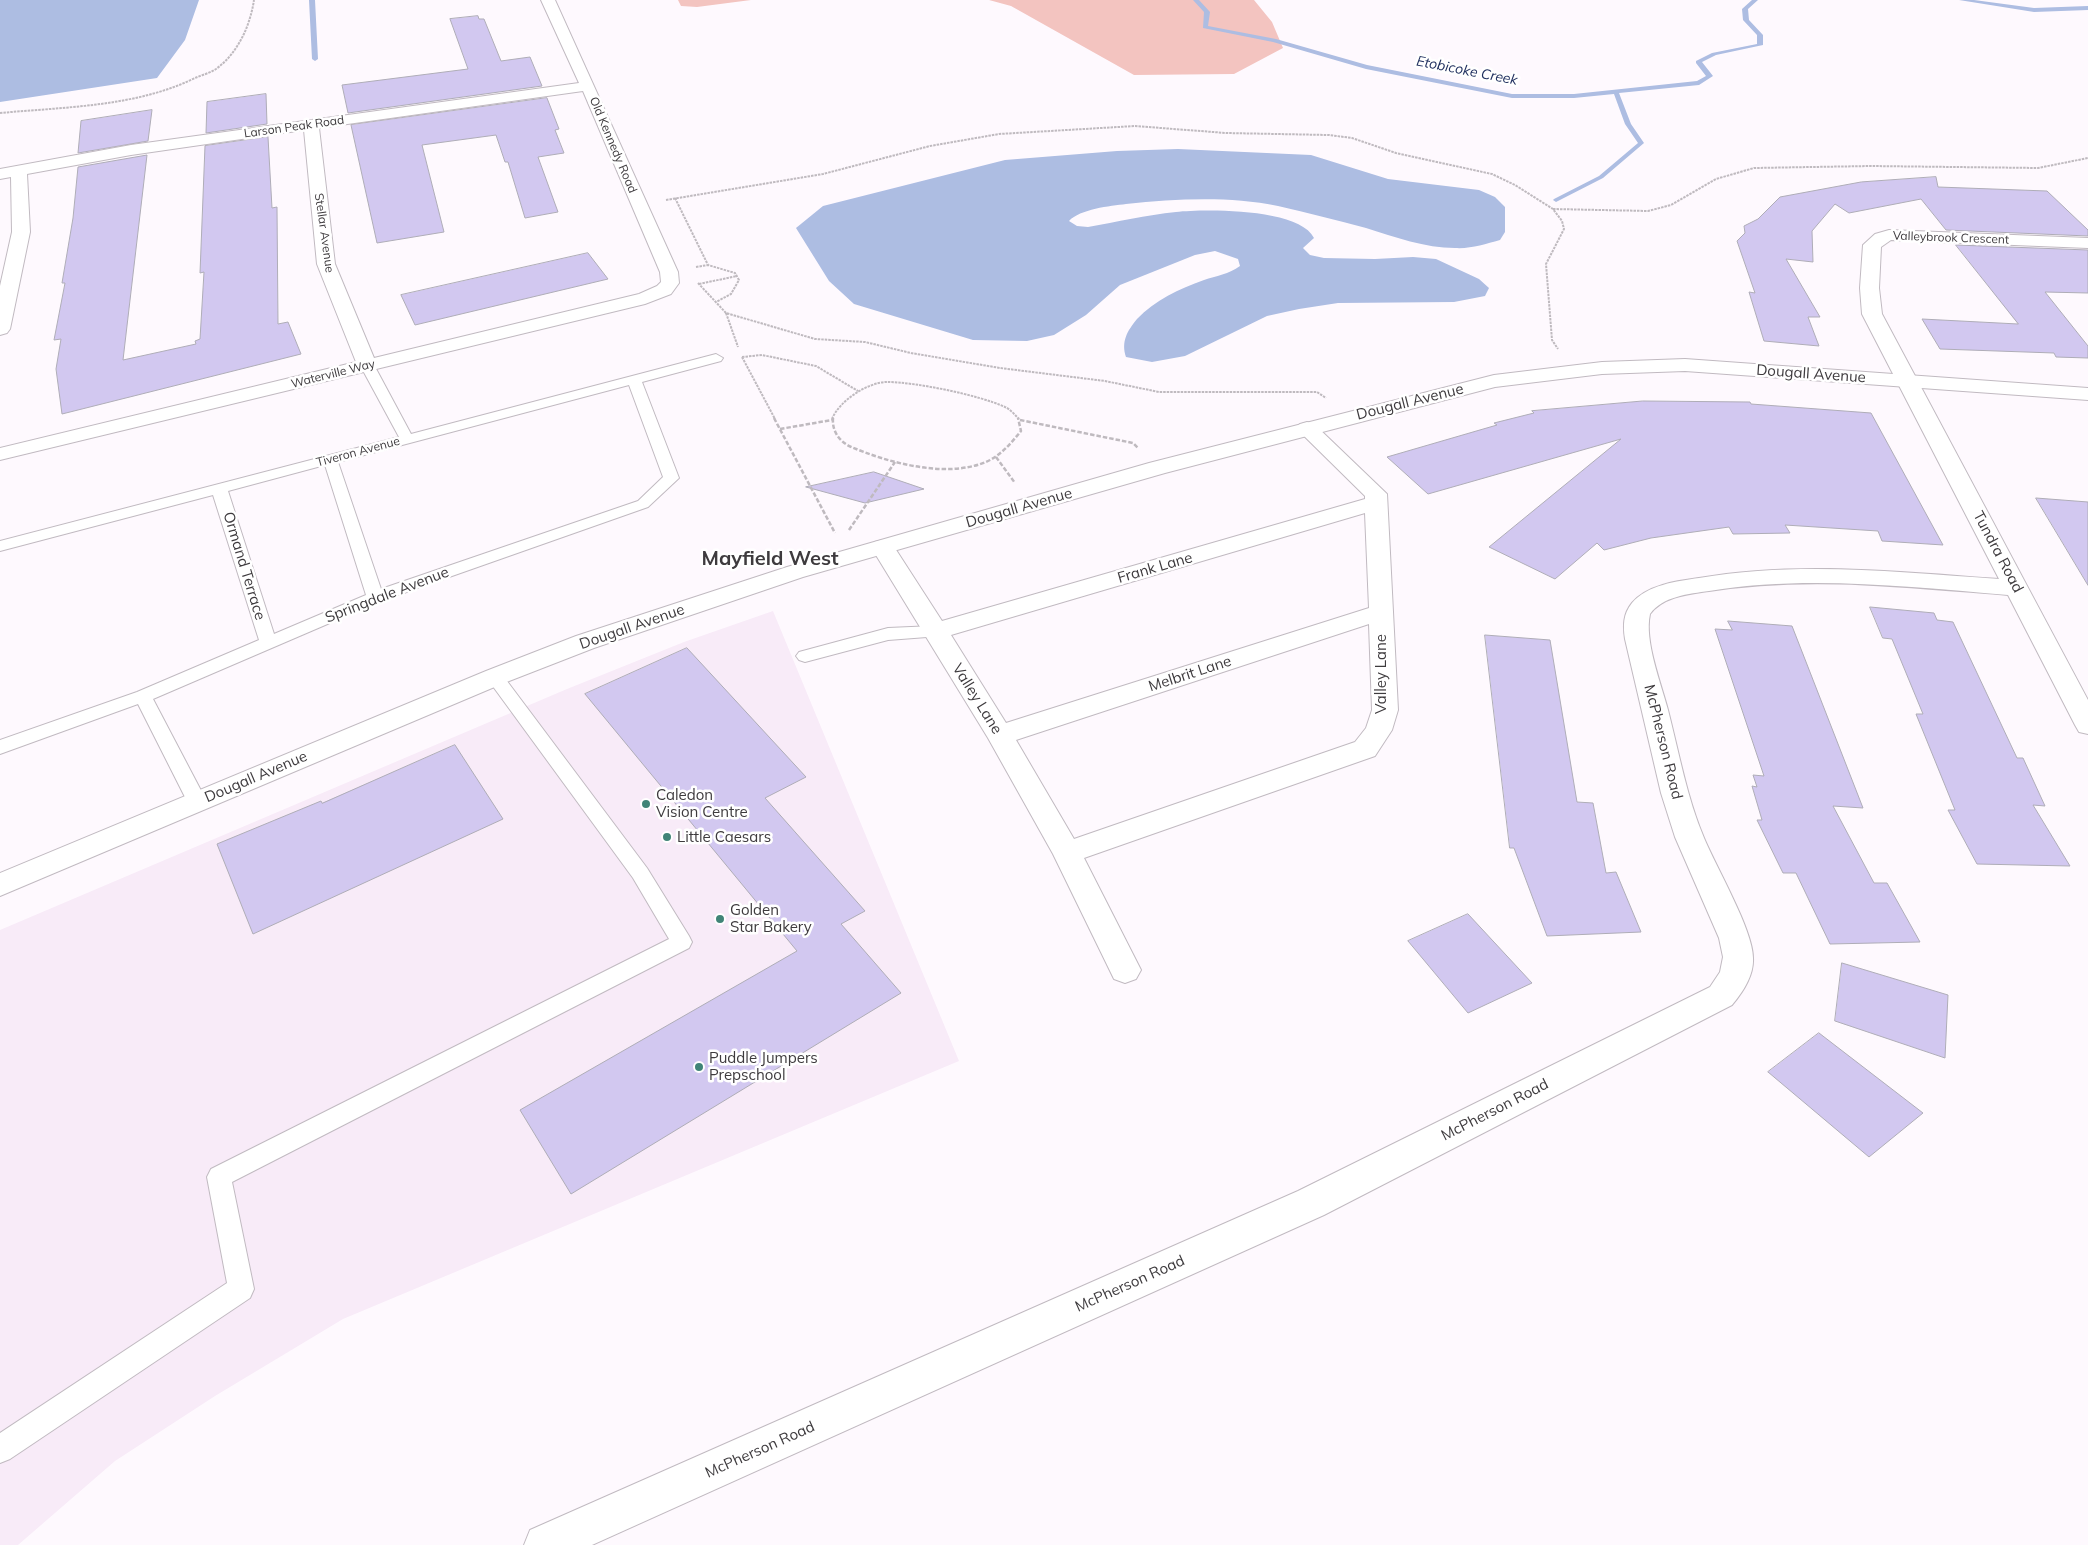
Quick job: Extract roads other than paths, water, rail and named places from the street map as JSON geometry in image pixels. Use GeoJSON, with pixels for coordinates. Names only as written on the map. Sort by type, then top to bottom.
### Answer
{"type":"FeatureCollection","features":[{"type":"Feature","properties":{"kind":"street","name":"Old Kennedy Road"},"geometry":{"type":"LineString","coordinates":[[548,0],[588,86],[638,205],[669,272],[670,283],[664,290]]}},
{"type":"Feature","properties":{"kind":"street","name":"Larson Peak Road"},"geometry":{"type":"LineString","coordinates":[[0,174],[131,150],[588,86]]}},
{"type":"Feature","properties":{"kind":"street","name":"Stellar Avenue"},"geometry":{"type":"LineString","coordinates":[[311,124],[326,264],[367,365]]}},
{"type":"Feature","properties":{"kind":"street"},"geometry":{"type":"LineString","coordinates":[[0,329],[15,219],[19,170]]}},
{"type":"Feature","properties":{"kind":"street","name":"Valleybrook Crescent"},"geometry":{"type":"LineString","coordinates":[[1906,381],[1872,314],[1868,279],[1872,245],[1876,241],[1889,235],[1901,235],[2088,243]]}},
{"type":"Feature","properties":{"kind":"street","name":"Waterville Way"},"geometry":{"type":"LineString","coordinates":[[0,454],[645,298],[664,290]]}},
{"type":"Feature","properties":{"kind":"street","name":"Dougall Avenue"},"geometry":{"type":"LineString","coordinates":[[0,885],[495,677],[585,642],[827,563],[1157,468],[1494,381],[1572,370],[1684,365],[2088,394]]}},
{"type":"Feature","properties":{"kind":"street","name":"Tundra Road"},"geometry":{"type":"LineString","coordinates":[[1906,381],[2088,724]]}},
{"type":"Feature","properties":{"kind":"street","name":"Valley Lane"},"geometry":{"type":"LineString","coordinates":[[1067,853],[1365,749],[1380,730],[1385,710],[1376,494],[1307,428]]}},
{"type":"Feature","properties":{"kind":"street","name":"Frank Lane"},"geometry":{"type":"LineString","coordinates":[[934,632],[1376,503]]}},
{"type":"Feature","properties":{"kind":"street","name":"Valley Lane"},"geometry":{"type":"LineString","coordinates":[[882,547],[1000,735],[1067,853],[1125,970]]}},
{"type":"Feature","properties":{"kind":"street","name":"McPherson Road"},"geometry":{"type":"LineString","coordinates":[[545,1545],[1311,1203],[1721,996],[1730,985],[1736,972],[1738,957],[1734,938],[1689,837],[1675,793],[1636,628],[1638,614],[1643,604],[1677,590],[1762,577],[1809,575],[1868,577],[2016,588]]}},
{"type":"Feature","properties":{"kind":"street","name":"Melbrit Lane"},"geometry":{"type":"LineString","coordinates":[[1000,735],[1380,612]]}},
{"type":"Feature","properties":{"kind":"lane","name":"Tiveron Avenue"},"geometry":{"type":"LineString","coordinates":[[0,546],[716,358]]}},
{"type":"Feature","properties":{"kind":"lane"},"geometry":{"type":"LineString","coordinates":[[367,365],[407,439]]}},
{"type":"Feature","properties":{"kind":"lane","name":"Springdale Avenue"},"geometry":{"type":"LineString","coordinates":[[0,747],[143,696],[375,597],[643,504],[671,478],[634,379]]}},
{"type":"Feature","properties":{"kind":"lane"},"geometry":{"type":"LineString","coordinates":[[330,459],[375,597]]}},
{"type":"Feature","properties":{"kind":"lane","name":"Ormand Terrace"},"geometry":{"type":"LineString","coordinates":[[219,488],[268,643]]}},
{"type":"Feature","properties":{"kind":"lane"},"geometry":{"type":"LineString","coordinates":[[805,656],[888,634],[934,632]]}},
{"type":"Feature","properties":{"kind":"lane"},"geometry":{"type":"LineString","coordinates":[[0,1449],[241,1289],[219,1177],[682,942],[640,874],[495,677]]}},
{"type":"Feature","properties":{"kind":"lane"},"geometry":{"type":"LineString","coordinates":[[143,696],[197,802]]}},
{"type":"Feature","properties":{"kind":"water"},"geometry":{"type":"Polygon","coordinates":[[[0,0],[199,0],[185,40],[157,78],[0,102],[0,0]]]}},
{"type":"Feature","properties":{"kind":"water"},"geometry":{"type":"Polygon","coordinates":[[[1178,149],[1311,155],[1388,179],[1479,190],[1495,197],[1505,207],[1505,232],[1500,240],[1483,245],[1467,248],[1444,248],[1410,241],[1278,206],[1202,199],[1112,206],[1088,211],[1069,221],[1077,226],[1088,227],[1154,215],[1190,211],[1229,211],[1272,216],[1305,228],[1314,238],[1303,248],[1310,255],[1324,258],[1375,259],[1413,257],[1436,259],[1479,279],[1489,288],[1485,296],[1454,302],[1338,303],[1267,316],[1185,356],[1152,362],[1126,357],[1124,346],[1126,337],[1137,319],[1152,306],[1177,291],[1236,269],[1240,266],[1238,259],[1215,251],[1195,255],[1120,285],[1086,315],[1054,335],[1027,341],[973,340],[854,304],[829,281],[796,228],[823,206],[1005,160],[1117,151],[1178,149]]]}},
{"type":"Feature","properties":{"kind":"waterway"},"geometry":{"type":"LineString","coordinates":[[312,0],[315,59]]}},
{"type":"Feature","properties":{"kind":"waterway","name":"Etobicoke Creek"},"geometry":{"type":"LineString","coordinates":[[1196,0],[1207,12],[1205,27],[1274,40],[1366,67],[1512,96],[1574,96],[1699,83],[1710,76],[1698,62],[1714,54],[1760,45],[1760,35],[1746,20],[1745,9],[1755,0]]}},
{"type":"Feature","properties":{"kind":"waterway","name":"Etobicoke Creek"},"geometry":{"type":"LineString","coordinates":[[1962,0],[2034,10],[2088,8]]}},
{"type":"Feature","properties":{"kind":"waterway"},"geometry":{"type":"LineString","coordinates":[[1556,200],[1601,177],[1641,143],[1628,124],[1616,92]]}},
{"type":"Feature","properties":{"kind":"place","name":"Caledon Vision Centre"},"geometry":{"type":"Point","coordinates":[646,804]}},
{"type":"Feature","properties":{"kind":"place","name":"Little Caesars"},"geometry":{"type":"Point","coordinates":[667,837]}},
{"type":"Feature","properties":{"kind":"place","name":"Golden Star Bakery"},"geometry":{"type":"Point","coordinates":[720,919]}},
{"type":"Feature","properties":{"kind":"place","name":"Puddle Jumpers Prepschool"},"geometry":{"type":"Point","coordinates":[699,1067]}},
{"type":"Feature","properties":{"kind":"district","name":"Mayfield West"},"geometry":{"type":"Point","coordinates":[770,559]}}]}
